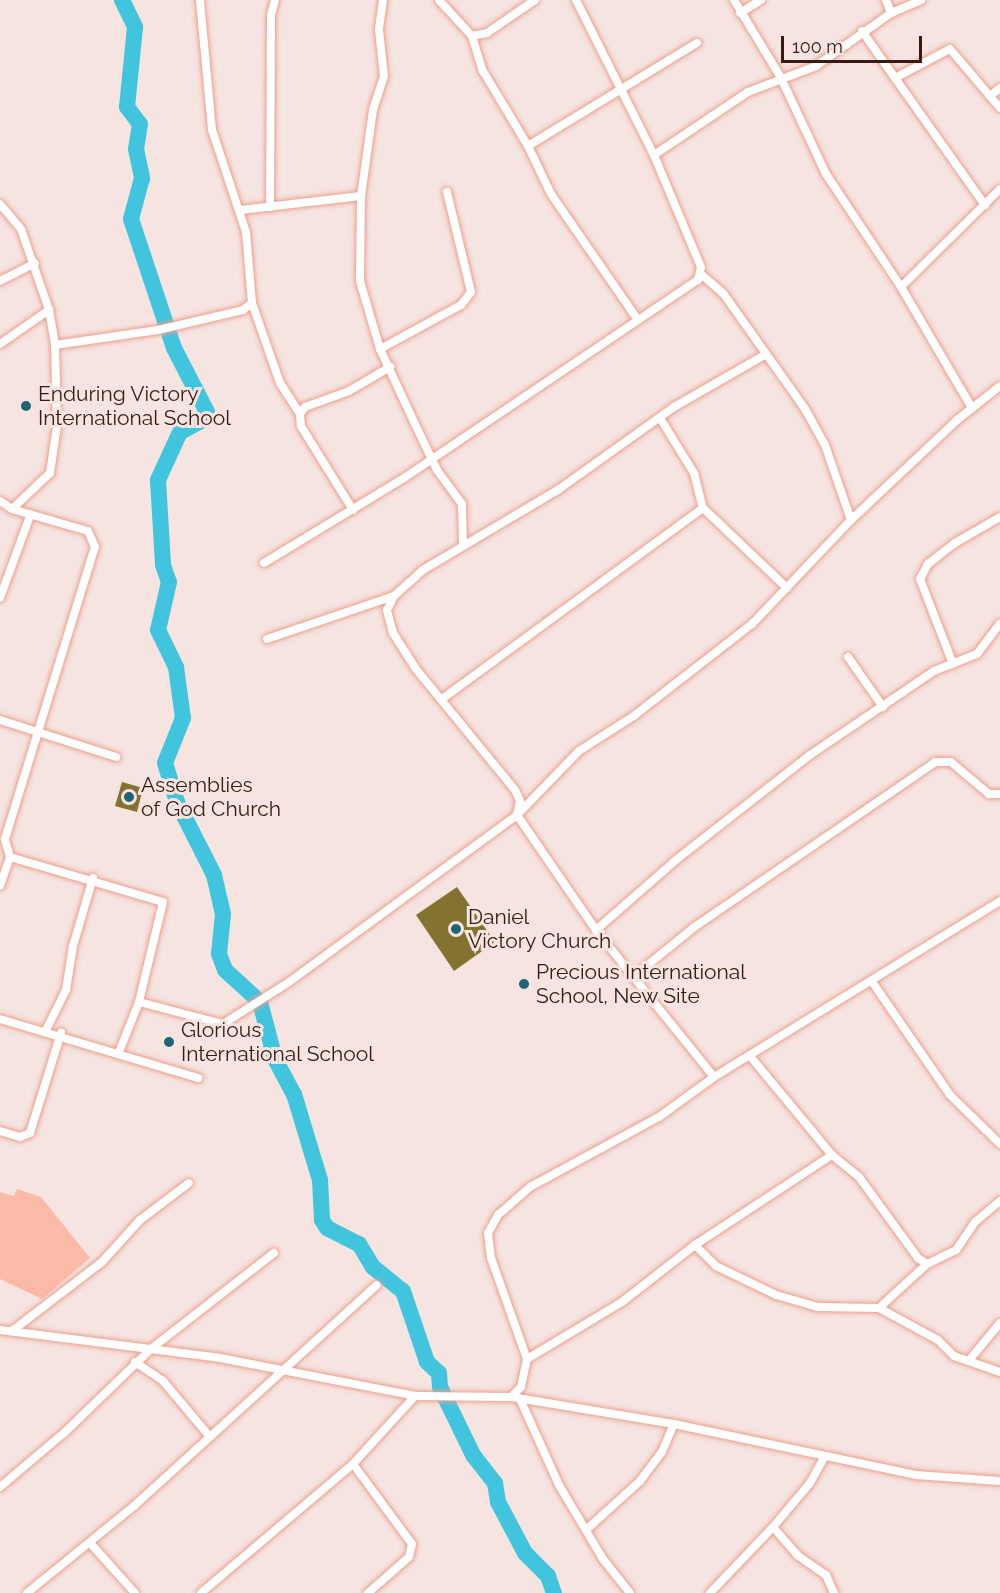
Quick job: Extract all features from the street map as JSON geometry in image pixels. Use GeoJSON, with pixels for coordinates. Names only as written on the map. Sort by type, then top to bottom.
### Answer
{"type":"FeatureCollection","features":[{"type":"Feature","properties":{"kind":"street"},"geometry":{"type":"LineString","coordinates":[[200,0],[212,130],[240,210],[252,303],[280,383],[300,414],[301,426],[353,510]]}},
{"type":"Feature","properties":{"kind":"street"},"geometry":{"type":"LineString","coordinates":[[270,207],[271,15],[275,0]]}},
{"type":"Feature","properties":{"kind":"street"},"geometry":{"type":"LineString","coordinates":[[383,0],[380,30],[384,76],[373,111],[361,196],[360,281],[380,349],[431,459],[462,504],[463,544]]}},
{"type":"Feature","properties":{"kind":"street"},"geometry":{"type":"LineString","coordinates":[[439,0],[472,36],[483,71],[528,146],[551,194],[638,320]]}},
{"type":"Feature","properties":{"kind":"street"},"geometry":{"type":"LineString","coordinates":[[472,36],[487,33],[535,0]]}},
{"type":"Feature","properties":{"kind":"street"},"geometry":{"type":"LineString","coordinates":[[576,0],[680,209],[702,275],[723,293],[825,445],[851,520]]}},
{"type":"Feature","properties":{"kind":"street"},"geometry":{"type":"LineString","coordinates":[[734,0],[781,78],[826,174],[901,287],[972,408]]}},
{"type":"Feature","properties":{"kind":"street"},"geometry":{"type":"LineString","coordinates":[[740,13],[761,0]]}},
{"type":"Feature","properties":{"kind":"street"},"geometry":{"type":"LineString","coordinates":[[886,0],[891,13]]}},
{"type":"Feature","properties":{"kind":"street"},"geometry":{"type":"LineString","coordinates":[[654,155],[731,102],[781,78],[816,66],[862,31],[891,13],[921,0]]}},
{"type":"Feature","properties":{"kind":"street"},"geometry":{"type":"LineString","coordinates":[[862,31],[985,205]]}},
{"type":"Feature","properties":{"kind":"street"},"geometry":{"type":"LineString","coordinates":[[528,146],[697,43]]}},
{"type":"Feature","properties":{"kind":"street"},"geometry":{"type":"LineString","coordinates":[[895,78],[950,49],[1000,108]]}},
{"type":"Feature","properties":{"kind":"street"},"geometry":{"type":"LineString","coordinates":[[990,96],[1000,88]]}},
{"type":"Feature","properties":{"kind":"street"},"geometry":{"type":"LineString","coordinates":[[901,287],[1000,189]]}},
{"type":"Feature","properties":{"kind":"street"},"geometry":{"type":"LineString","coordinates":[[380,349],[461,305],[471,292],[447,192]]}},
{"type":"Feature","properties":{"kind":"street"},"geometry":{"type":"LineString","coordinates":[[240,210],[361,196]]}},
{"type":"Feature","properties":{"kind":"street"},"geometry":{"type":"LineString","coordinates":[[0,204],[21,229],[35,263],[49,310],[56,345],[57,426],[50,473],[12,509]]}},
{"type":"Feature","properties":{"kind":"street"},"geometry":{"type":"LineString","coordinates":[[0,280],[35,263]]}},
{"type":"Feature","properties":{"kind":"street"},"geometry":{"type":"LineString","coordinates":[[264,563],[353,510],[431,459],[702,275]]}},
{"type":"Feature","properties":{"kind":"street"},"geometry":{"type":"LineString","coordinates":[[56,345],[158,330],[243,310],[252,303]]}},
{"type":"Feature","properties":{"kind":"street"},"geometry":{"type":"LineString","coordinates":[[0,344],[49,310]]}},
{"type":"Feature","properties":{"kind":"street"},"geometry":{"type":"LineString","coordinates":[[267,639],[394,596],[463,544],[558,490],[660,418],[766,354]]}},
{"type":"Feature","properties":{"kind":"street"},"geometry":{"type":"LineString","coordinates":[[300,414],[305,407],[349,391],[390,367]]}},
{"type":"Feature","properties":{"kind":"street"},"geometry":{"type":"LineString","coordinates":[[139,1002],[223,1024],[308,968],[517,815],[579,751],[635,715],[752,624],[851,520],[972,408],[1000,386]]}},
{"type":"Feature","properties":{"kind":"street"},"geometry":{"type":"LineString","coordinates":[[660,418],[694,473],[704,508],[787,588]]}},
{"type":"Feature","properties":{"kind":"street"},"geometry":{"type":"LineString","coordinates":[[0,501],[30,516],[88,531],[95,547],[2,838],[9,856],[0,886]]}},
{"type":"Feature","properties":{"kind":"street"},"geometry":{"type":"LineString","coordinates":[[442,699],[704,508]]}},
{"type":"Feature","properties":{"kind":"street"},"geometry":{"type":"LineString","coordinates":[[0,598],[30,516]]}},
{"type":"Feature","properties":{"kind":"street"},"geometry":{"type":"LineString","coordinates":[[953,664],[920,579],[928,564],[955,543],[1000,518]]}},
{"type":"Feature","properties":{"kind":"street"},"geometry":{"type":"LineString","coordinates":[[394,596],[387,610],[393,633],[442,699],[515,790],[520,801],[517,815],[596,930],[714,1077]]}},
{"type":"Feature","properties":{"kind":"street"},"geometry":{"type":"LineString","coordinates":[[596,930],[675,860],[810,755],[934,671],[977,654],[1000,624]]}},
{"type":"Feature","properties":{"kind":"street"},"geometry":{"type":"LineString","coordinates":[[848,657],[883,707]]}},
{"type":"Feature","properties":{"kind":"street"},"geometry":{"type":"LineString","coordinates":[[0,720],[116,757]]}},
{"type":"Feature","properties":{"kind":"street"},"geometry":{"type":"LineString","coordinates":[[633,977],[693,928],[935,762],[951,762],[989,794],[1000,794]]}},
{"type":"Feature","properties":{"kind":"street"},"geometry":{"type":"LineString","coordinates":[[9,856],[93,878],[163,902],[139,1002],[119,1052]]}},
{"type":"Feature","properties":{"kind":"street"},"geometry":{"type":"LineString","coordinates":[[46,1030],[66,990],[73,946],[93,878]]}},
{"type":"Feature","properties":{"kind":"street"},"geometry":{"type":"LineString","coordinates":[[511,1396],[521,1387],[527,1359],[491,1258],[488,1233],[498,1215],[530,1187],[659,1117],[714,1077],[873,983],[1000,901]]}},
{"type":"Feature","properties":{"kind":"street"},"geometry":{"type":"LineString","coordinates":[[873,983],[950,1095],[1000,1144]]}},
{"type":"Feature","properties":{"kind":"street"},"geometry":{"type":"LineString","coordinates":[[0,1019],[61,1033],[198,1078]]}},
{"type":"Feature","properties":{"kind":"street"},"geometry":{"type":"LineString","coordinates":[[0,1131],[20,1137],[30,1133],[61,1033]]}},
{"type":"Feature","properties":{"kind":"street"},"geometry":{"type":"LineString","coordinates":[[750,1056],[832,1155],[859,1177],[927,1264]]}},
{"type":"Feature","properties":{"kind":"street"},"geometry":{"type":"LineString","coordinates":[[527,1359],[622,1302],[695,1245],[832,1155]]}},
{"type":"Feature","properties":{"kind":"street"},"geometry":{"type":"LineString","coordinates":[[12,1331],[102,1262],[140,1220],[189,1183]]}},
{"type":"Feature","properties":{"kind":"street"},"geometry":{"type":"LineString","coordinates":[[879,1308],[927,1264],[956,1250],[975,1222],[1000,1201]]}},
{"type":"Feature","properties":{"kind":"street"},"geometry":{"type":"LineString","coordinates":[[695,1245],[716,1266],[776,1294],[818,1307],[879,1308],[938,1340],[954,1356],[971,1358],[1000,1372]]}},
{"type":"Feature","properties":{"kind":"street"},"geometry":{"type":"LineString","coordinates":[[0,1487],[64,1433],[135,1362],[274,1253]]}},
{"type":"Feature","properties":{"kind":"street"},"geometry":{"type":"LineString","coordinates":[[27,1593],[91,1544],[210,1437],[278,1371],[377,1285]]}},
{"type":"Feature","properties":{"kind":"street"},"geometry":{"type":"LineString","coordinates":[[971,1358],[1000,1323]]}},
{"type":"Feature","properties":{"kind":"street"},"geometry":{"type":"LineString","coordinates":[[0,1330],[151,1349],[415,1396],[444,1398],[511,1396],[674,1424],[824,1458],[972,1483],[1000,1481]]}},
{"type":"Feature","properties":{"kind":"street"},"geometry":{"type":"LineString","coordinates":[[135,1362],[163,1381],[210,1437]]}},
{"type":"Feature","properties":{"kind":"street"},"geometry":{"type":"LineString","coordinates":[[201,1593],[353,1464],[415,1396]]}},
{"type":"Feature","properties":{"kind":"street"},"geometry":{"type":"LineString","coordinates":[[520,1399],[559,1485],[586,1530],[630,1593]]}},
{"type":"Feature","properties":{"kind":"street"},"geometry":{"type":"LineString","coordinates":[[586,1530],[640,1481],[662,1452],[674,1424]]}},
{"type":"Feature","properties":{"kind":"street"},"geometry":{"type":"LineString","coordinates":[[710,1593],[773,1527],[810,1483],[824,1458]]}},
{"type":"Feature","properties":{"kind":"street"},"geometry":{"type":"LineString","coordinates":[[353,1464],[412,1544],[409,1557],[368,1593]]}},
{"type":"Feature","properties":{"kind":"street"},"geometry":{"type":"LineString","coordinates":[[773,1527],[797,1555],[826,1575],[834,1593]]}},
{"type":"Feature","properties":{"kind":"street"},"geometry":{"type":"LineString","coordinates":[[91,1544],[135,1593]]}},
{"type":"Feature","properties":{"kind":"shaded area"},"geometry":{"type":"Polygon","coordinates":[[[17,1189],[41,1197],[90,1258],[42,1299],[0,1279],[0,1192],[14,1196],[17,1189]]]}},
{"type":"Feature","properties":{"kind":"building","name":"Assemblies of God Church"},"geometry":{"type":"Polygon","coordinates":[[[122,782],[143,788],[137,812],[115,806],[122,782]]]}},
{"type":"Feature","properties":{"kind":"building","name":"Daniel Victory Church"},"geometry":{"type":"Polygon","coordinates":[[[457,887],[495,942],[454,971],[416,915],[457,887]]]}},
{"type":"Feature","properties":{"kind":"waterway"},"geometry":{"type":"LineString","coordinates":[[122,0],[135,27],[127,107],[140,124],[136,149],[142,178],[131,219],[174,348],[207,412],[199,422],[180,432],[158,480],[163,565],[169,582],[158,630],[176,667],[183,718],[165,763],[177,802],[214,875],[223,914],[219,954],[225,970],[260,1002],[275,1059],[294,1094],[320,1180],[322,1220],[327,1228],[359,1244],[373,1267],[403,1291],[427,1362],[439,1373],[440,1387],[473,1455],[495,1483],[498,1502],[525,1553],[548,1576],[554,1593]]}},
{"type":"Feature","properties":{"kind":"place","name":"Enduring Victory International School"},"geometry":{"type":"Point","coordinates":[26,406]}},
{"type":"Feature","properties":{"kind":"place","name":"Assemblies of God Church"},"geometry":{"type":"Point","coordinates":[129,797]}},
{"type":"Feature","properties":{"kind":"place","name":"Daniel Victory Church"},"geometry":{"type":"Point","coordinates":[456,929]}},
{"type":"Feature","properties":{"kind":"place","name":"Precious International School, New Site"},"geometry":{"type":"Point","coordinates":[524,984]}},
{"type":"Feature","properties":{"kind":"place","name":"Glorious International School"},"geometry":{"type":"Point","coordinates":[169,1042]}}]}
